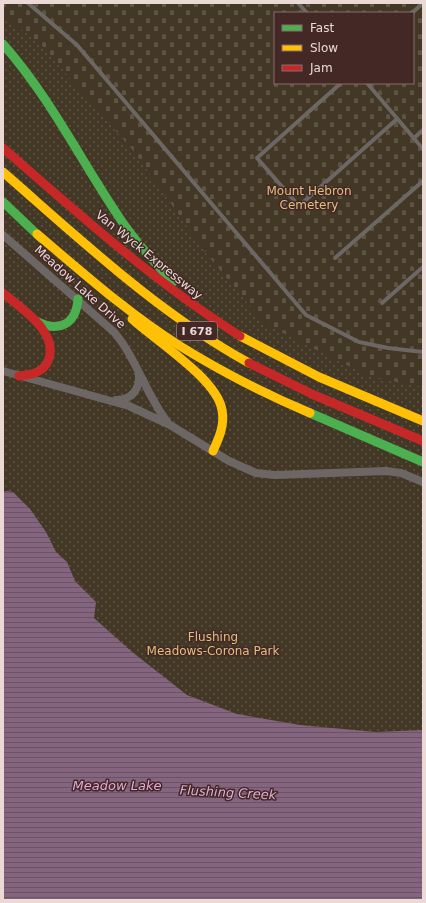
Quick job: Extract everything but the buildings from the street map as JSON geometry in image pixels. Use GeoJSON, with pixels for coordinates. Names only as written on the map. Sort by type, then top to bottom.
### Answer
{"type":"FeatureCollection","features":[{"type":"Feature","properties":{"kind":"main road"},"geometry":{"type":"LineString","coordinates":[[3,44],[38,86],[107,201],[126,229],[143,251],[200,311]]}},
{"type":"Feature","properties":{"kind":"main road","name":"Van Wyck Expressway"},"geometry":{"type":"LineString","coordinates":[[3,148],[145,270],[200,311],[245,340],[299,368],[423,421]]}},
{"type":"Feature","properties":{"kind":"main road","name":"I 678"},"geometry":{"type":"LineString","coordinates":[[3,172],[134,284],[209,339],[249,363],[298,388],[423,441]]}},
{"type":"Feature","properties":{"kind":"main road"},"geometry":{"type":"LineString","coordinates":[[3,202],[42,239]]}},
{"type":"Feature","properties":{"kind":"main road"},"geometry":{"type":"LineString","coordinates":[[3,206],[105,292],[179,345],[238,380],[321,419],[423,462]]}},
{"type":"Feature","properties":{"kind":"main road"},"geometry":{"type":"LineString","coordinates":[[105,292],[141,328],[200,375],[213,388],[220,401],[224,415],[222,431],[213,452]]}},
{"type":"Feature","properties":{"kind":"main road"},"geometry":{"type":"LineString","coordinates":[[3,293],[36,321],[42,325],[52,328],[64,324],[75,314],[78,299]]}},
{"type":"Feature","properties":{"kind":"main road"},"geometry":{"type":"LineString","coordinates":[[19,376],[30,375],[41,371],[50,356],[49,343],[44,330],[36,321]]}},
{"type":"Feature","properties":{"kind":"street","name":"Meadow Lake Drive"},"geometry":{"type":"LineString","coordinates":[[3,235],[78,299],[120,339],[161,413],[170,425]]}},
{"type":"Feature","properties":{"kind":"street"},"geometry":{"type":"LineString","coordinates":[[111,399],[125,399],[134,393],[138,384],[137,368]]}},
{"type":"Feature","properties":{"kind":"street"},"geometry":{"type":"LineString","coordinates":[[3,371],[111,399],[139,410],[170,425],[238,466],[265,475],[386,471],[401,473],[423,482]]}},
{"type":"Feature","properties":{"kind":"lane"},"geometry":{"type":"LineString","coordinates":[[28,3],[77,45],[306,315],[359,342],[388,348],[423,352]]}},
{"type":"Feature","properties":{"kind":"lane"},"geometry":{"type":"LineString","coordinates":[[298,3],[306,12]]}},
{"type":"Feature","properties":{"kind":"lane"},"geometry":{"type":"LineString","coordinates":[[413,12],[423,3]]}},
{"type":"Feature","properties":{"kind":"lane"},"geometry":{"type":"LineString","coordinates":[[340,84],[257,158],[299,206],[397,119]]}},
{"type":"Feature","properties":{"kind":"lane"},"geometry":{"type":"LineString","coordinates":[[367,84],[423,149]]}},
{"type":"Feature","properties":{"kind":"lane"},"geometry":{"type":"LineString","coordinates":[[414,138],[423,130]]}},
{"type":"Feature","properties":{"kind":"lane"},"geometry":{"type":"LineString","coordinates":[[335,258],[423,181]]}},
{"type":"Feature","properties":{"kind":"lane"},"geometry":{"type":"LineString","coordinates":[[382,303],[423,267]]}},
{"type":"Feature","properties":{"kind":"green space","name":"Mount Hebron Cemetery"},"geometry":{"type":"Polygon","coordinates":[[[3,3],[423,3],[423,387],[370,377],[265,324],[208,256],[135,153],[42,46],[3,15],[3,3]]]}},
{"type":"Feature","properties":{"kind":"green space","name":"Flushing Meadows-Corona Park"},"geometry":{"type":"Polygon","coordinates":[[[3,15],[42,46],[135,153],[208,256],[265,324],[370,377],[423,387],[423,900],[3,900],[3,15]]]}},
{"type":"Feature","properties":{"kind":"water","name":"Meadow Lake"},"geometry":{"type":"Polygon","coordinates":[[[3,492],[13,492],[30,509],[46,532],[56,552],[67,562],[75,581],[96,602],[94,618],[131,651],[187,695],[237,714],[300,725],[376,732],[423,730],[423,900],[3,900],[3,492]]]}},
{"type":"Feature","properties":{"kind":"traffic: fast"},"geometry":{"type":"LineString","coordinates":[[3,44],[48,104],[121,221],[150,257],[173,282]]}},
{"type":"Feature","properties":{"kind":"traffic: fast"},"geometry":{"type":"LineString","coordinates":[[3,202],[42,239]]}},
{"type":"Feature","properties":{"kind":"traffic: fast"},"geometry":{"type":"LineString","coordinates":[[36,321],[44,325],[52,326],[58,326],[70,321],[77,308],[78,299]]}},
{"type":"Feature","properties":{"kind":"traffic: fast"},"geometry":{"type":"LineString","coordinates":[[310,413],[423,462]]}},
{"type":"Feature","properties":{"kind":"traffic: slow"},"geometry":{"type":"LineString","coordinates":[[3,172],[91,249],[152,299],[183,322],[249,363]]}},
{"type":"Feature","properties":{"kind":"traffic: slow"},"geometry":{"type":"LineString","coordinates":[[37,234],[124,307],[161,334],[212,365],[244,382],[310,413]]}},
{"type":"Feature","properties":{"kind":"traffic: slow"},"geometry":{"type":"LineString","coordinates":[[132,319],[198,373],[218,398],[222,410],[223,421],[213,451]]}},
{"type":"Feature","properties":{"kind":"traffic: slow"},"geometry":{"type":"LineString","coordinates":[[240,336],[319,377],[423,421]]}},
{"type":"Feature","properties":{"kind":"traffic: jam"},"geometry":{"type":"LineString","coordinates":[[3,148],[147,270],[177,293],[240,336]]}},
{"type":"Feature","properties":{"kind":"traffic: jam"},"geometry":{"type":"LineString","coordinates":[[3,293],[37,322],[49,341],[50,351],[46,365],[36,373],[19,376]]}},
{"type":"Feature","properties":{"kind":"traffic: jam"},"geometry":{"type":"LineString","coordinates":[[249,363],[314,395],[423,441]]}},
{"type":"Feature","properties":{"kind":"water label","name":"Flushing Creek"},"geometry":{"type":"Point","coordinates":[228,792]}}]}
